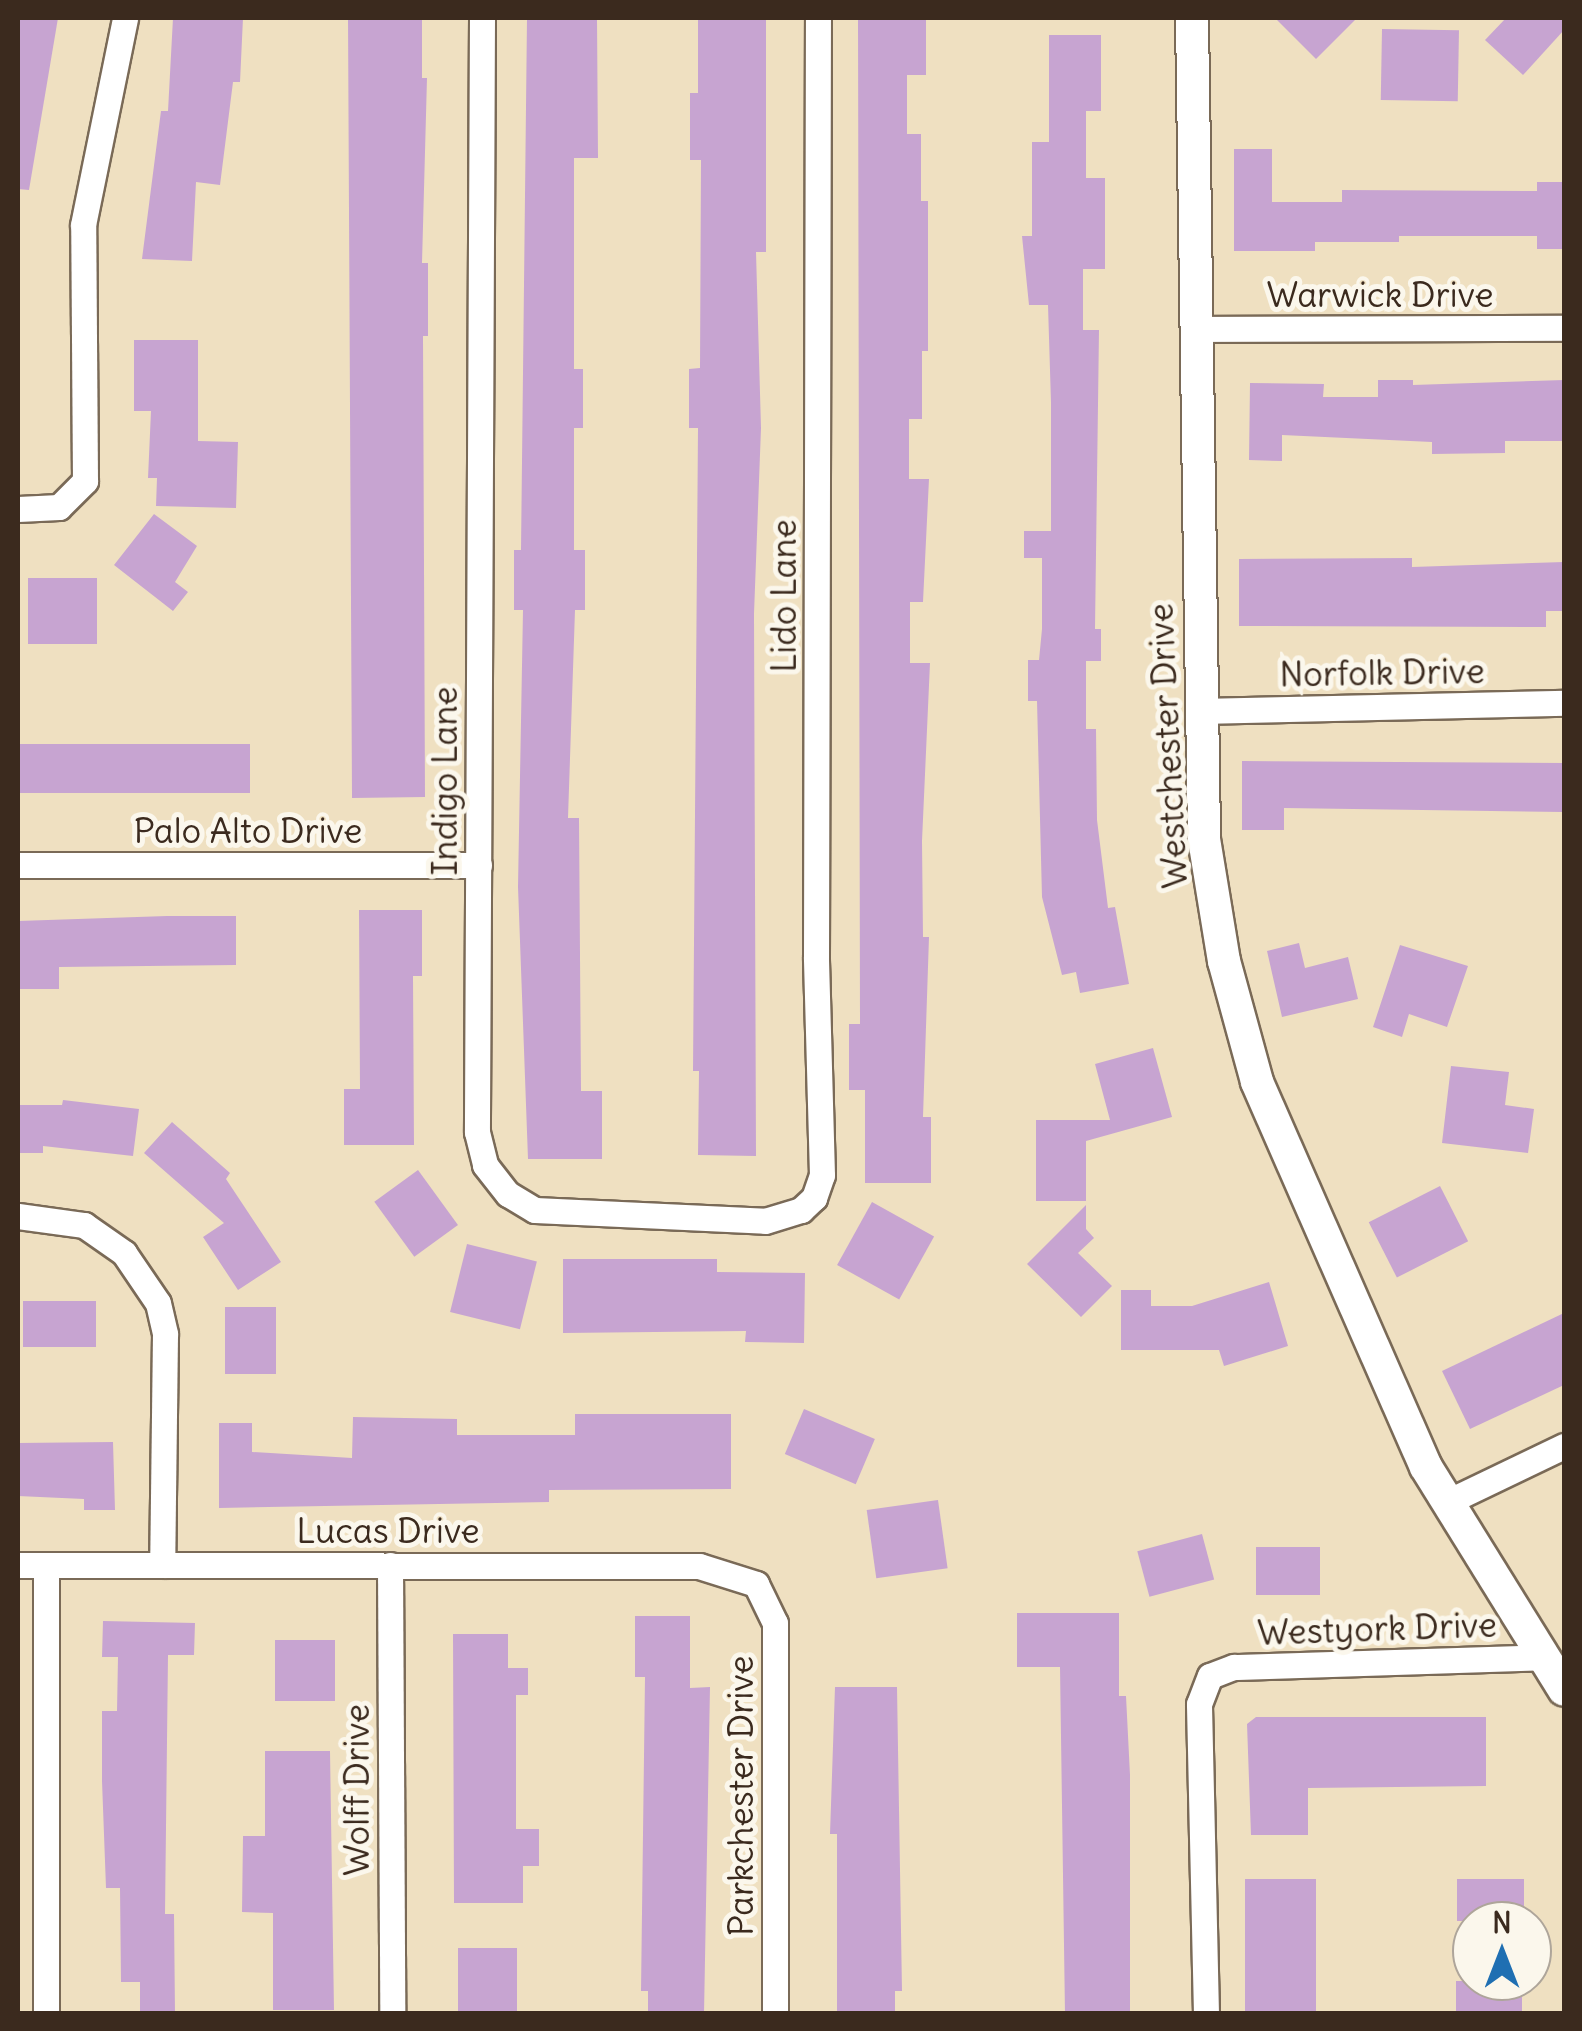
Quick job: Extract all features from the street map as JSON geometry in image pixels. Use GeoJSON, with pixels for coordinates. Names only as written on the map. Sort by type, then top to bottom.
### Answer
{"type":"FeatureCollection","features":[{"type":"Feature","properties":{"kind":"street"},"geometry":{"type":"LineString","coordinates":[[18,509],[59,507],[85,481],[83,225],[125,18]]}},
{"type":"Feature","properties":{"kind":"street","name":"Indigo Lane"},"geometry":{"type":"LineString","coordinates":[[482,18],[478,1132],[485,1165],[508,1194],[535,1210],[765,1221],[801,1210],[814,1198],[822,1175]]}},
{"type":"Feature","properties":{"kind":"street","name":"Lido Lane"},"geometry":{"type":"LineString","coordinates":[[818,18],[816,957],[822,1175]]}},
{"type":"Feature","properties":{"kind":"street","name":"Westchester Drive"},"geometry":{"type":"LineString","coordinates":[[1192,18],[1204,839],[1224,961],[1257,1082],[1445,1503],[1547,1657],[1564,1690]]}},
{"type":"Feature","properties":{"kind":"street","name":"Warwick Drive"},"geometry":{"type":"LineString","coordinates":[[1194,329],[1564,328]]}},
{"type":"Feature","properties":{"kind":"street","name":"Norfolk Drive"},"geometry":{"type":"LineString","coordinates":[[1201,711],[1564,703]]}},
{"type":"Feature","properties":{"kind":"street","name":"Palo Alto Drive"},"geometry":{"type":"LineString","coordinates":[[18,865],[479,865]]}},
{"type":"Feature","properties":{"kind":"street"},"geometry":{"type":"LineString","coordinates":[[18,1216],[84,1225],[124,1252],[158,1302],[165,1334],[162,1565]]}},
{"type":"Feature","properties":{"kind":"street"},"geometry":{"type":"LineString","coordinates":[[1445,1503],[1564,1446]]}},
{"type":"Feature","properties":{"kind":"street","name":"Lucas Drive"},"geometry":{"type":"LineString","coordinates":[[18,1565],[699,1566],[756,1584]]}},
{"type":"Feature","properties":{"kind":"street"},"geometry":{"type":"LineString","coordinates":[[46,1565],[46,2014]]}},
{"type":"Feature","properties":{"kind":"street","name":"Wolff Drive"},"geometry":{"type":"LineString","coordinates":[[390,1565],[392,2014]]}},
{"type":"Feature","properties":{"kind":"street","name":"Parkchester Drive"},"geometry":{"type":"LineString","coordinates":[[756,1584],[775,1623],[775,2014]]}},
{"type":"Feature","properties":{"kind":"street","name":"Westyork Drive"},"geometry":{"type":"LineString","coordinates":[[1206,2014],[1200,1704],[1210,1676],[1234,1667],[1547,1657]]}},
{"type":"Feature","properties":{"kind":"building"},"geometry":{"type":"Polygon","coordinates":[[[18,18],[58,18],[29,190],[18,189],[18,18]]]}},
{"type":"Feature","properties":{"kind":"building"},"geometry":{"type":"Polygon","coordinates":[[[173,18],[243,18],[240,82],[233,82],[220,185],[196,182],[192,261],[142,259],[161,111],[168,111],[173,18]]]}},
{"type":"Feature","properties":{"kind":"building"},"geometry":{"type":"Polygon","coordinates":[[[348,18],[422,18],[422,78],[427,78],[422,263],[428,263],[428,336],[423,336],[425,797],[352,798],[348,18]]]}},
{"type":"Feature","properties":{"kind":"building"},"geometry":{"type":"Polygon","coordinates":[[[527,18],[597,18],[598,158],[574,158],[574,369],[583,369],[583,428],[574,428],[574,550],[585,550],[585,610],[575,610],[568,818],[579,818],[581,1091],[602,1091],[602,1159],[528,1159],[518,887],[523,610],[514,610],[514,550],[521,550],[527,18]]]}},
{"type":"Feature","properties":{"kind":"building"},"geometry":{"type":"Polygon","coordinates":[[[698,18],[766,18],[766,252],[756,252],[761,428],[754,614],[756,1156],[698,1155],[699,1071],[693,1071],[698,428],[689,428],[689,369],[700,368],[701,160],[690,160],[690,93],[698,93],[698,18]]]}},
{"type":"Feature","properties":{"kind":"building"},"geometry":{"type":"Polygon","coordinates":[[[1275,18],[1357,18],[1316,59],[1275,18]]]}},
{"type":"Feature","properties":{"kind":"building"},"geometry":{"type":"Polygon","coordinates":[[[1506,18],[1564,18],[1564,30],[1523,75],[1485,40],[1506,18]]]}},
{"type":"Feature","properties":{"kind":"building"},"geometry":{"type":"Polygon","coordinates":[[[858,19],[926,19],[926,75],[907,75],[907,134],[921,134],[921,201],[928,201],[928,351],[922,351],[922,419],[909,419],[909,479],[929,479],[923,602],[910,602],[910,663],[930,663],[922,841],[923,937],[929,937],[923,1117],[931,1117],[931,1183],[865,1183],[865,1090],[849,1090],[849,1024],[860,1024],[858,19]]]}},
{"type":"Feature","properties":{"kind":"building"},"geometry":{"type":"Polygon","coordinates":[[[1382,29],[1459,30],[1458,101],[1381,100],[1382,29]]]}},
{"type":"Feature","properties":{"kind":"building"},"geometry":{"type":"Polygon","coordinates":[[[1049,35],[1101,35],[1101,111],[1086,111],[1086,178],[1105,178],[1105,269],[1083,269],[1083,330],[1099,330],[1095,629],[1101,629],[1101,661],[1086,661],[1086,729],[1096,729],[1097,820],[1108,908],[1115,907],[1129,984],[1080,993],[1076,972],[1062,975],[1042,897],[1037,701],[1028,701],[1028,660],[1039,660],[1042,558],[1024,558],[1024,531],[1051,531],[1051,403],[1048,305],[1029,305],[1022,236],[1032,236],[1032,142],[1049,142],[1049,35]]]}},
{"type":"Feature","properties":{"kind":"building"},"geometry":{"type":"Polygon","coordinates":[[[1234,149],[1272,149],[1272,202],[1342,202],[1342,190],[1537,191],[1537,182],[1564,182],[1564,249],[1537,249],[1537,236],[1399,236],[1399,242],[1315,242],[1315,251],[1234,251],[1234,149]]]}},
{"type":"Feature","properties":{"kind":"building"},"geometry":{"type":"Polygon","coordinates":[[[134,340],[198,340],[198,441],[238,442],[236,508],[156,506],[157,478],[148,478],[151,411],[134,411],[134,340]]]}},
{"type":"Feature","properties":{"kind":"building"},"geometry":{"type":"Polygon","coordinates":[[[1378,380],[1413,380],[1413,385],[1564,380],[1564,441],[1505,441],[1505,453],[1432,454],[1432,442],[1282,435],[1282,461],[1249,460],[1250,383],[1324,384],[1323,397],[1378,397],[1378,380]]]}},
{"type":"Feature","properties":{"kind":"building"},"geometry":{"type":"Polygon","coordinates":[[[154,514],[197,546],[175,582],[188,592],[173,611],[114,565],[154,514]]]}},
{"type":"Feature","properties":{"kind":"building"},"geometry":{"type":"Polygon","coordinates":[[[1412,558],[1412,567],[1564,562],[1564,611],[1546,611],[1546,627],[1239,626],[1239,559],[1412,558]]]}},
{"type":"Feature","properties":{"kind":"building"},"geometry":{"type":"Polygon","coordinates":[[[28,578],[97,578],[97,644],[28,644],[28,578]]]}},
{"type":"Feature","properties":{"kind":"building"},"geometry":{"type":"Polygon","coordinates":[[[18,744],[250,744],[250,793],[18,793],[18,744]]]}},
{"type":"Feature","properties":{"kind":"building"},"geometry":{"type":"Polygon","coordinates":[[[1242,761],[1564,763],[1564,812],[1284,808],[1284,830],[1242,830],[1242,761]]]}},
{"type":"Feature","properties":{"kind":"building"},"geometry":{"type":"Polygon","coordinates":[[[359,910],[422,910],[422,976],[413,976],[414,1145],[344,1145],[344,1089],[360,1089],[359,910]]]}},
{"type":"Feature","properties":{"kind":"building"},"geometry":{"type":"Polygon","coordinates":[[[236,916],[236,965],[59,967],[59,989],[18,989],[18,921],[236,916]]]}},
{"type":"Feature","properties":{"kind":"building"},"geometry":{"type":"Polygon","coordinates":[[[1299,943],[1305,968],[1348,957],[1358,999],[1282,1017],[1267,951],[1299,943]]]}},
{"type":"Feature","properties":{"kind":"building"},"geometry":{"type":"Polygon","coordinates":[[[1400,945],[1468,966],[1447,1027],[1409,1014],[1402,1037],[1373,1027],[1400,945]]]}},
{"type":"Feature","properties":{"kind":"building"},"geometry":{"type":"Polygon","coordinates":[[[1153,1048],[1172,1117],[1086,1141],[1086,1201],[1036,1201],[1036,1120],[1110,1120],[1095,1064],[1153,1048]]]}},
{"type":"Feature","properties":{"kind":"building"},"geometry":{"type":"Polygon","coordinates":[[[1451,1066],[1509,1072],[1505,1105],[1534,1109],[1528,1153],[1442,1143],[1451,1066]]]}},
{"type":"Feature","properties":{"kind":"building"},"geometry":{"type":"Polygon","coordinates":[[[63,1100],[139,1109],[133,1156],[43,1146],[43,1153],[18,1153],[18,1105],[62,1105],[63,1100]]]}},
{"type":"Feature","properties":{"kind":"building"},"geometry":{"type":"Polygon","coordinates":[[[172,1122],[230,1173],[226,1179],[281,1262],[238,1290],[203,1237],[224,1223],[144,1153],[172,1122]]]}},
{"type":"Feature","properties":{"kind":"building"},"geometry":{"type":"Polygon","coordinates":[[[418,1170],[458,1225],[414,1257],[374,1202],[418,1170]]]}},
{"type":"Feature","properties":{"kind":"building"},"geometry":{"type":"Polygon","coordinates":[[[1440,1186],[1468,1241],[1397,1278],[1369,1222],[1440,1186]]]}},
{"type":"Feature","properties":{"kind":"building"},"geometry":{"type":"Polygon","coordinates":[[[872,1202],[934,1236],[899,1299],[837,1265],[872,1202]]]}},
{"type":"Feature","properties":{"kind":"building"},"geometry":{"type":"Polygon","coordinates":[[[1086,1205],[1086,1229],[1094,1238],[1078,1253],[1112,1286],[1081,1317],[1027,1264],[1086,1205]]]}},
{"type":"Feature","properties":{"kind":"building"},"geometry":{"type":"Polygon","coordinates":[[[467,1244],[537,1261],[520,1329],[450,1312],[467,1244]]]}},
{"type":"Feature","properties":{"kind":"building"},"geometry":{"type":"Polygon","coordinates":[[[563,1259],[717,1259],[717,1272],[805,1273],[804,1343],[745,1342],[746,1331],[563,1333],[563,1259]]]}},
{"type":"Feature","properties":{"kind":"building"},"geometry":{"type":"Polygon","coordinates":[[[1269,1282],[1288,1346],[1224,1366],[1219,1350],[1121,1350],[1121,1290],[1151,1290],[1151,1306],[1192,1306],[1269,1282]]]}},
{"type":"Feature","properties":{"kind":"building"},"geometry":{"type":"Polygon","coordinates":[[[23,1301],[96,1301],[96,1347],[23,1347],[23,1301]]]}},
{"type":"Feature","properties":{"kind":"building"},"geometry":{"type":"Polygon","coordinates":[[[225,1307],[276,1307],[276,1374],[225,1374],[225,1307]]]}},
{"type":"Feature","properties":{"kind":"building"},"geometry":{"type":"Polygon","coordinates":[[[1564,1313],[1564,1385],[1470,1429],[1442,1371],[1564,1313]]]}},
{"type":"Feature","properties":{"kind":"building"},"geometry":{"type":"Polygon","coordinates":[[[804,1409],[875,1439],[856,1484],[785,1454],[804,1409]]]}},
{"type":"Feature","properties":{"kind":"building"},"geometry":{"type":"Polygon","coordinates":[[[575,1414],[731,1414],[731,1489],[549,1490],[549,1502],[219,1508],[219,1423],[252,1423],[252,1452],[352,1458],[353,1417],[457,1419],[457,1435],[575,1435],[575,1414]]]}},
{"type":"Feature","properties":{"kind":"building"},"geometry":{"type":"Polygon","coordinates":[[[113,1442],[115,1510],[84,1510],[84,1499],[18,1496],[18,1443],[113,1442]]]}},
{"type":"Feature","properties":{"kind":"building"},"geometry":{"type":"Polygon","coordinates":[[[938,1500],[948,1568],[876,1578],[867,1510],[938,1500]]]}},
{"type":"Feature","properties":{"kind":"building"},"geometry":{"type":"Polygon","coordinates":[[[1202,1534],[1214,1579],[1149,1597],[1137,1551],[1202,1534]]]}},
{"type":"Feature","properties":{"kind":"building"},"geometry":{"type":"Polygon","coordinates":[[[1256,1547],[1320,1547],[1320,1595],[1256,1595],[1256,1547]]]}},
{"type":"Feature","properties":{"kind":"building"},"geometry":{"type":"Polygon","coordinates":[[[1017,1613],[1119,1613],[1119,1696],[1126,1696],[1130,1775],[1130,2014],[1065,2014],[1060,1667],[1017,1667],[1017,1613]]]}},
{"type":"Feature","properties":{"kind":"building"},"geometry":{"type":"Polygon","coordinates":[[[635,1616],[690,1616],[690,1688],[710,1687],[704,2014],[648,2014],[648,1991],[641,1991],[645,1677],[635,1677],[635,1616]]]}},
{"type":"Feature","properties":{"kind":"building"},"geometry":{"type":"Polygon","coordinates":[[[103,1621],[195,1623],[194,1655],[168,1655],[165,1914],[174,1914],[175,2014],[140,2014],[140,1982],[121,1982],[120,1888],[106,1888],[102,1781],[102,1711],[117,1711],[118,1657],[102,1657],[103,1621]]]}},
{"type":"Feature","properties":{"kind":"building"},"geometry":{"type":"Polygon","coordinates":[[[453,1634],[508,1634],[508,1668],[528,1668],[528,1695],[516,1695],[516,1829],[539,1829],[539,1866],[523,1866],[523,1903],[454,1903],[453,1634]]]}},
{"type":"Feature","properties":{"kind":"building"},"geometry":{"type":"Polygon","coordinates":[[[275,1640],[335,1640],[335,1701],[275,1701],[275,1640]]]}},
{"type":"Feature","properties":{"kind":"building"},"geometry":{"type":"Polygon","coordinates":[[[835,1687],[897,1687],[902,1991],[895,1991],[895,2014],[837,2014],[837,1834],[830,1834],[835,1687]]]}},
{"type":"Feature","properties":{"kind":"building"},"geometry":{"type":"Polygon","coordinates":[[[1256,1717],[1486,1717],[1486,1786],[1308,1788],[1308,1835],[1251,1835],[1247,1724],[1256,1717]]]}},
{"type":"Feature","properties":{"kind":"building"},"geometry":{"type":"Polygon","coordinates":[[[265,1751],[330,1751],[334,2010],[273,2010],[273,1913],[242,1912],[243,1836],[265,1836],[265,1751]]]}},
{"type":"Feature","properties":{"kind":"building"},"geometry":{"type":"Polygon","coordinates":[[[1245,1879],[1316,1879],[1316,2014],[1245,2014],[1245,1879]]]}},
{"type":"Feature","properties":{"kind":"building"},"geometry":{"type":"Polygon","coordinates":[[[1457,1879],[1524,1879],[1524,1901],[1457,1901],[1457,1879]]]}},
{"type":"Feature","properties":{"kind":"building"},"geometry":{"type":"Polygon","coordinates":[[[458,1948],[517,1948],[517,2014],[458,2014],[458,1948]]]}},
{"type":"Feature","properties":{"kind":"building"},"geometry":{"type":"Polygon","coordinates":[[[1456,2001],[1522,2001],[1522,2014],[1456,2014],[1456,2001]]]}}]}
